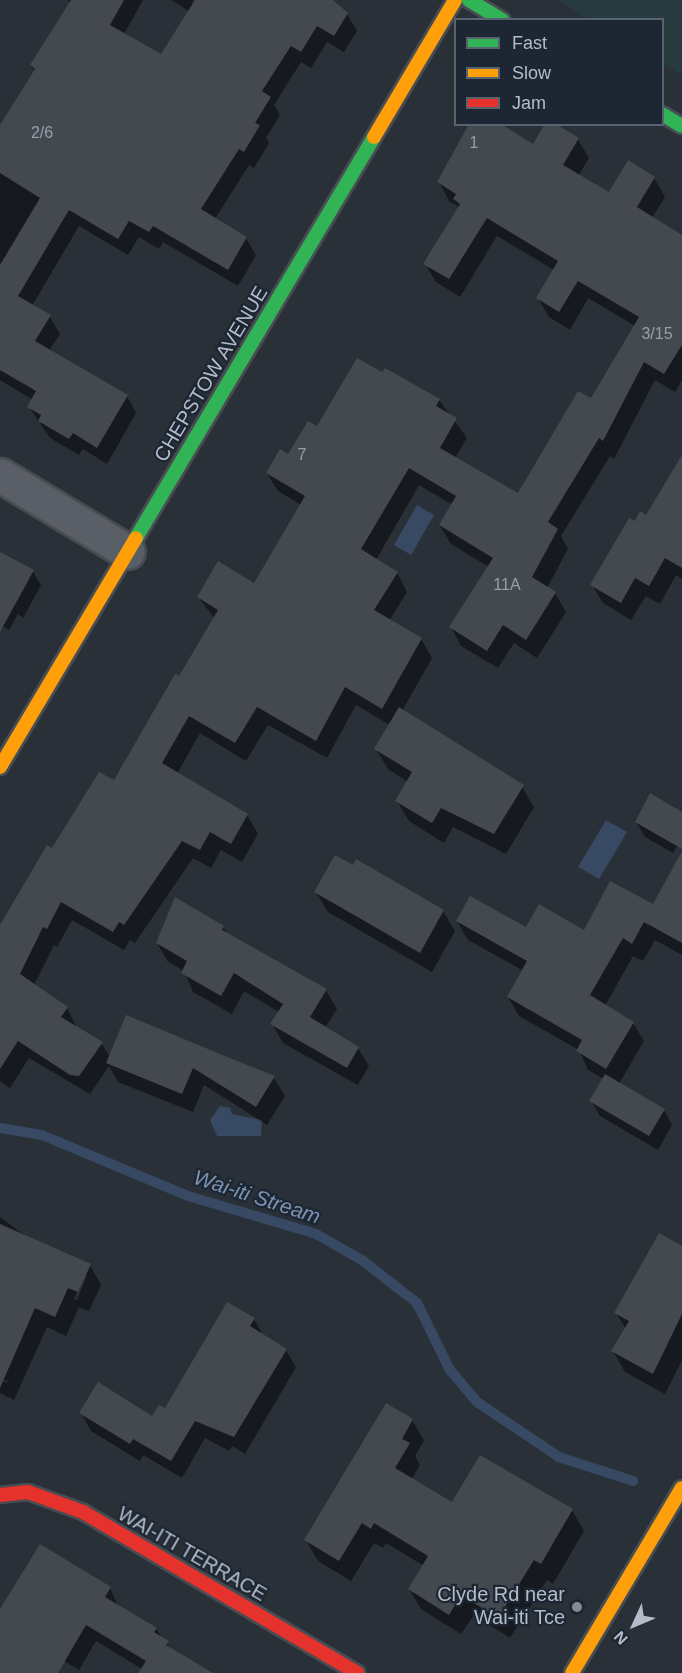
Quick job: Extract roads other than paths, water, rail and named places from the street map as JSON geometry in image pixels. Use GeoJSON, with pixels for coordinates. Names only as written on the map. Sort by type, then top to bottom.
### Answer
{"type":"FeatureCollection","features":[{"type":"Feature","properties":{"kind":"street","name":"CHEPSTOW AVENUE"},"geometry":{"type":"LineString","coordinates":[[0,767],[455,0]]}},
{"type":"Feature","properties":{"kind":"street"},"geometry":{"type":"LineString","coordinates":[[470,0],[499,18]]}},
{"type":"Feature","properties":{"kind":"street"},"geometry":{"type":"LineString","coordinates":[[664,115],[682,126]]}},
{"type":"Feature","properties":{"kind":"street"},"geometry":{"type":"LineString","coordinates":[[0,475],[128,552]]}},
{"type":"Feature","properties":{"kind":"street"},"geometry":{"type":"LineString","coordinates":[[572,1673],[682,1488]]}},
{"type":"Feature","properties":{"kind":"street","name":"WAI-ITI TERRACE"},"geometry":{"type":"LineString","coordinates":[[0,1495],[28,1492],[83,1512],[357,1673]]}},
{"type":"Feature","properties":{"kind":"water"},"geometry":{"type":"Polygon","coordinates":[[[417,505],[434,515],[411,555],[394,545],[417,505]]]}},
{"type":"Feature","properties":{"kind":"water"},"geometry":{"type":"Polygon","coordinates":[[[606,820],[627,832],[599,879],[578,867],[606,820]]]}},
{"type":"Feature","properties":{"kind":"water"},"geometry":{"type":"Polygon","coordinates":[[[220,1106],[230,1108],[232,1114],[262,1120],[261,1136],[217,1136],[210,1120],[220,1106]]]}},
{"type":"Feature","properties":{"kind":"waterway","name":"Wai-iti Stream"},"geometry":{"type":"LineString","coordinates":[[0,1128],[42,1135],[188,1196],[316,1234],[362,1260],[417,1303],[450,1370],[477,1402],[559,1457],[633,1481]]}},
{"type":"Feature","properties":{"kind":"place","name":"Clyde Rd near Wai-iti Tce"},"geometry":{"type":"Point","coordinates":[577,1607]}}]}
